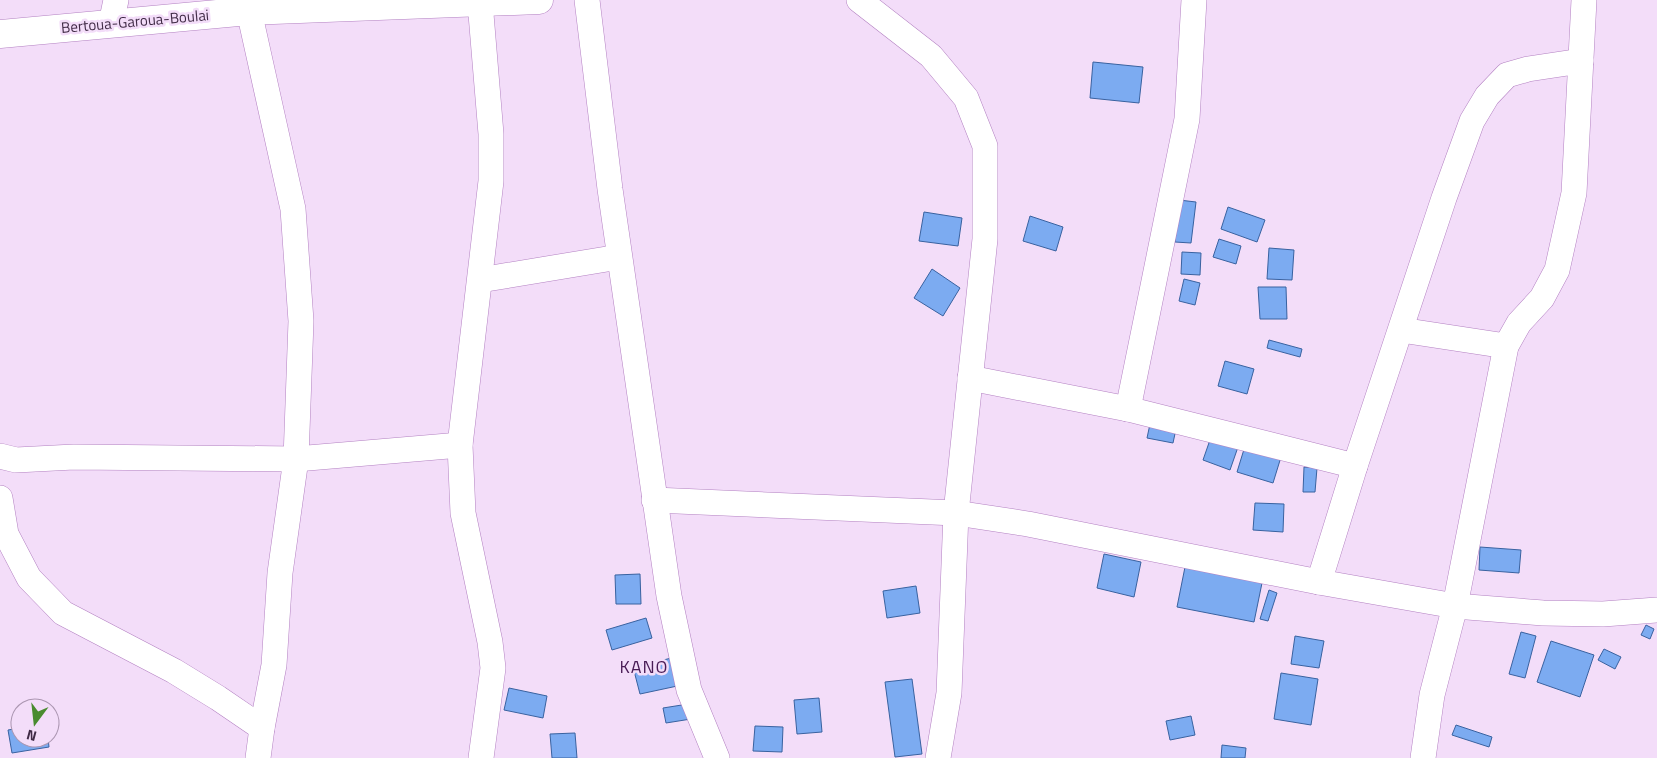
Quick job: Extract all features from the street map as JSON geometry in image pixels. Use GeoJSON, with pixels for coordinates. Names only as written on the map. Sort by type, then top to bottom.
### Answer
{"type":"FeatureCollection","features":[{"type":"Feature","properties":{"kind":"highway","name":"Bertoua-Garoua-Boulai"},"geometry":{"type":"LineString","coordinates":[[0,34],[114,12],[249,11],[539,0]]}},
{"type":"Feature","properties":{"kind":"street"},"geometry":{"type":"LineString","coordinates":[[587,0],[619,257],[669,596],[689,690],[717,758]]}},
{"type":"Feature","properties":{"kind":"street"},"geometry":{"type":"LineString","coordinates":[[859,0],[931,56],[966,98],[985,146],[985,239],[956,513],[949,692],[938,758]]}},
{"type":"Feature","properties":{"kind":"street"},"geometry":{"type":"LineString","coordinates":[[1128,409],[1187,119],[1194,0]]}},
{"type":"Feature","properties":{"kind":"street"},"geometry":{"type":"LineString","coordinates":[[1423,758],[1432,695],[1455,606],[1506,346],[1519,324],[1542,298],[1557,270],[1574,193],[1584,0]]}},
{"type":"Feature","properties":{"kind":"street"},"geometry":{"type":"LineString","coordinates":[[480,2],[491,134],[491,182],[460,445],[462,514],[490,642],[493,668],[481,758]]}},
{"type":"Feature","properties":{"kind":"street"},"geometry":{"type":"LineString","coordinates":[[249,11],[293,209],[301,321],[296,460],[280,573],[274,666],[258,758]]}},
{"type":"Feature","properties":{"kind":"street"},"geometry":{"type":"LineString","coordinates":[[1319,582],[1355,466],[1444,198],[1472,121],[1486,96],[1507,75],[1528,69],[1581,61]]}},
{"type":"Feature","properties":{"kind":"street"},"geometry":{"type":"LineString","coordinates":[[480,280],[619,257]]}},
{"type":"Feature","properties":{"kind":"street"},"geometry":{"type":"LineString","coordinates":[[1401,330],[1506,346]]}},
{"type":"Feature","properties":{"kind":"street"},"geometry":{"type":"LineString","coordinates":[[970,378],[1128,409],[1355,466]]}},
{"type":"Feature","properties":{"kind":"street"},"geometry":{"type":"LineString","coordinates":[[0,456],[16,460],[74,458],[296,460],[460,445]]}},
{"type":"Feature","properties":{"kind":"street"},"geometry":{"type":"LineString","coordinates":[[0,498],[6,534],[29,578],[63,613],[174,671],[262,728]]}},
{"type":"Feature","properties":{"kind":"street"},"geometry":{"type":"LineString","coordinates":[[654,500],[956,513],[1028,524],[1319,582],[1455,606],[1543,613],[1603,614],[1657,610]]}},
{"type":"Feature","properties":{"kind":"building"},"geometry":{"type":"Polygon","coordinates":[[[1093,62],[1143,67],[1139,103],[1090,98],[1093,62]]]}},
{"type":"Feature","properties":{"kind":"building"},"geometry":{"type":"Polygon","coordinates":[[[1179,200],[1196,202],[1191,243],[1175,242],[1179,200]]]}},
{"type":"Feature","properties":{"kind":"building"},"geometry":{"type":"Polygon","coordinates":[[[1228,207],[1265,220],[1257,242],[1221,229],[1228,207]]]}},
{"type":"Feature","properties":{"kind":"building"},"geometry":{"type":"Polygon","coordinates":[[[924,212],[962,218],[958,246],[919,241],[924,212]]]}},
{"type":"Feature","properties":{"kind":"building"},"geometry":{"type":"Polygon","coordinates":[[[1030,216],[1063,227],[1056,251],[1023,241],[1030,216]]]}},
{"type":"Feature","properties":{"kind":"building"},"geometry":{"type":"Polygon","coordinates":[[[1219,239],[1241,246],[1236,264],[1213,257],[1219,239]]]}},
{"type":"Feature","properties":{"kind":"building"},"geometry":{"type":"Polygon","coordinates":[[[1269,248],[1294,250],[1292,280],[1267,279],[1269,248]]]}},
{"type":"Feature","properties":{"kind":"building"},"geometry":{"type":"Polygon","coordinates":[[[1182,252],[1201,253],[1200,275],[1181,274],[1182,252]]]}},
{"type":"Feature","properties":{"kind":"building"},"geometry":{"type":"Polygon","coordinates":[[[932,269],[960,288],[943,316],[914,298],[932,269]]]}},
{"type":"Feature","properties":{"kind":"building"},"geometry":{"type":"Polygon","coordinates":[[[1184,279],[1200,283],[1195,305],[1179,301],[1184,279]]]}},
{"type":"Feature","properties":{"kind":"building"},"geometry":{"type":"Polygon","coordinates":[[[1258,287],[1286,287],[1287,319],[1260,319],[1258,287]]]}},
{"type":"Feature","properties":{"kind":"building"},"geometry":{"type":"Polygon","coordinates":[[[1269,340],[1302,349],[1300,357],[1267,348],[1269,340]]]}},
{"type":"Feature","properties":{"kind":"building"},"geometry":{"type":"Polygon","coordinates":[[[1225,361],[1254,369],[1247,394],[1218,386],[1225,361]]]}},
{"type":"Feature","properties":{"kind":"building"},"geometry":{"type":"Polygon","coordinates":[[[1150,424],[1176,429],[1173,443],[1147,438],[1150,424]]]}},
{"type":"Feature","properties":{"kind":"building"},"geometry":{"type":"Polygon","coordinates":[[[1211,437],[1238,447],[1230,470],[1203,460],[1211,437]]]}},
{"type":"Feature","properties":{"kind":"building"},"geometry":{"type":"Polygon","coordinates":[[[1245,446],[1281,457],[1273,483],[1237,472],[1245,446]]]}},
{"type":"Feature","properties":{"kind":"building"},"geometry":{"type":"Polygon","coordinates":[[[1304,467],[1317,468],[1315,492],[1303,492],[1304,467]]]}},
{"type":"Feature","properties":{"kind":"building"},"geometry":{"type":"Polygon","coordinates":[[[1255,503],[1284,504],[1283,532],[1253,530],[1255,503]]]}},
{"type":"Feature","properties":{"kind":"building"},"geometry":{"type":"Polygon","coordinates":[[[1480,547],[1521,550],[1519,573],[1479,570],[1480,547]]]}},
{"type":"Feature","properties":{"kind":"building"},"geometry":{"type":"Polygon","coordinates":[[[1104,554],[1141,562],[1134,597],[1097,588],[1104,554]]]}},
{"type":"Feature","properties":{"kind":"building"},"geometry":{"type":"Polygon","coordinates":[[[1185,567],[1262,583],[1254,622],[1177,607],[1185,567]]]}},
{"type":"Feature","properties":{"kind":"building"},"geometry":{"type":"Polygon","coordinates":[[[640,574],[641,604],[616,604],[615,575],[640,574]]]}},
{"type":"Feature","properties":{"kind":"building"},"geometry":{"type":"Polygon","coordinates":[[[916,586],[920,613],[887,618],[883,591],[916,586]]]}},
{"type":"Feature","properties":{"kind":"building"},"geometry":{"type":"Polygon","coordinates":[[[1269,590],[1277,593],[1268,621],[1260,619],[1269,590]]]}},
{"type":"Feature","properties":{"kind":"building"},"geometry":{"type":"Polygon","coordinates":[[[646,618],[652,638],[612,650],[606,630],[646,618]]]}},
{"type":"Feature","properties":{"kind":"building"},"geometry":{"type":"Polygon","coordinates":[[[1646,625],[1654,629],[1650,639],[1641,635],[1646,625]]]}},
{"type":"Feature","properties":{"kind":"building"},"geometry":{"type":"Polygon","coordinates":[[[1521,632],[1536,636],[1525,678],[1509,674],[1521,632]]]}},
{"type":"Feature","properties":{"kind":"building"},"geometry":{"type":"Polygon","coordinates":[[[1295,636],[1324,641],[1319,668],[1291,664],[1295,636]]]}},
{"type":"Feature","properties":{"kind":"building"},"geometry":{"type":"Polygon","coordinates":[[[1551,641],[1594,655],[1580,697],[1537,682],[1551,641]]]}},
{"type":"Feature","properties":{"kind":"building"},"geometry":{"type":"Polygon","coordinates":[[[1604,649],[1621,657],[1615,669],[1598,660],[1604,649]]]}},
{"type":"Feature","properties":{"kind":"building"},"geometry":{"type":"Polygon","coordinates":[[[676,657],[682,685],[640,694],[633,667],[676,657]]]}},
{"type":"Feature","properties":{"kind":"building"},"geometry":{"type":"Polygon","coordinates":[[[1281,673],[1318,679],[1311,725],[1274,719],[1281,673]]]}},
{"type":"Feature","properties":{"kind":"building"},"geometry":{"type":"Polygon","coordinates":[[[912,679],[922,754],[895,757],[885,682],[912,679]]]}},
{"type":"Feature","properties":{"kind":"building"},"geometry":{"type":"Polygon","coordinates":[[[509,688],[547,696],[543,718],[504,710],[509,688]]]}},
{"type":"Feature","properties":{"kind":"building"},"geometry":{"type":"Polygon","coordinates":[[[819,698],[822,732],[797,734],[794,700],[819,698]]]}},
{"type":"Feature","properties":{"kind":"building"},"geometry":{"type":"Polygon","coordinates":[[[688,704],[691,719],[666,723],[663,708],[688,704]]]}},
{"type":"Feature","properties":{"kind":"building"},"geometry":{"type":"Polygon","coordinates":[[[1191,716],[1195,735],[1170,740],[1166,721],[1191,716]]]}},
{"type":"Feature","properties":{"kind":"building"},"geometry":{"type":"Polygon","coordinates":[[[1456,725],[1492,737],[1489,747],[1452,735],[1456,725]]]}},
{"type":"Feature","properties":{"kind":"building"},"geometry":{"type":"Polygon","coordinates":[[[755,726],[783,727],[782,752],[753,751],[755,726]]]}},
{"type":"Feature","properties":{"kind":"building"},"geometry":{"type":"Polygon","coordinates":[[[575,733],[577,758],[552,758],[550,734],[575,733]]]}},
{"type":"Feature","properties":{"kind":"building"},"geometry":{"type":"Polygon","coordinates":[[[1222,745],[1246,748],[1245,758],[1221,758],[1222,745]]]}},
{"type":"Feature","properties":{"kind":"building"},"geometry":{"type":"Polygon","coordinates":[[[11,748],[43,748],[12,753],[11,748]]]}},
{"type":"Feature","properties":{"kind":"district","name":"KANO"},"geometry":{"type":"Point","coordinates":[644,666]}}]}
